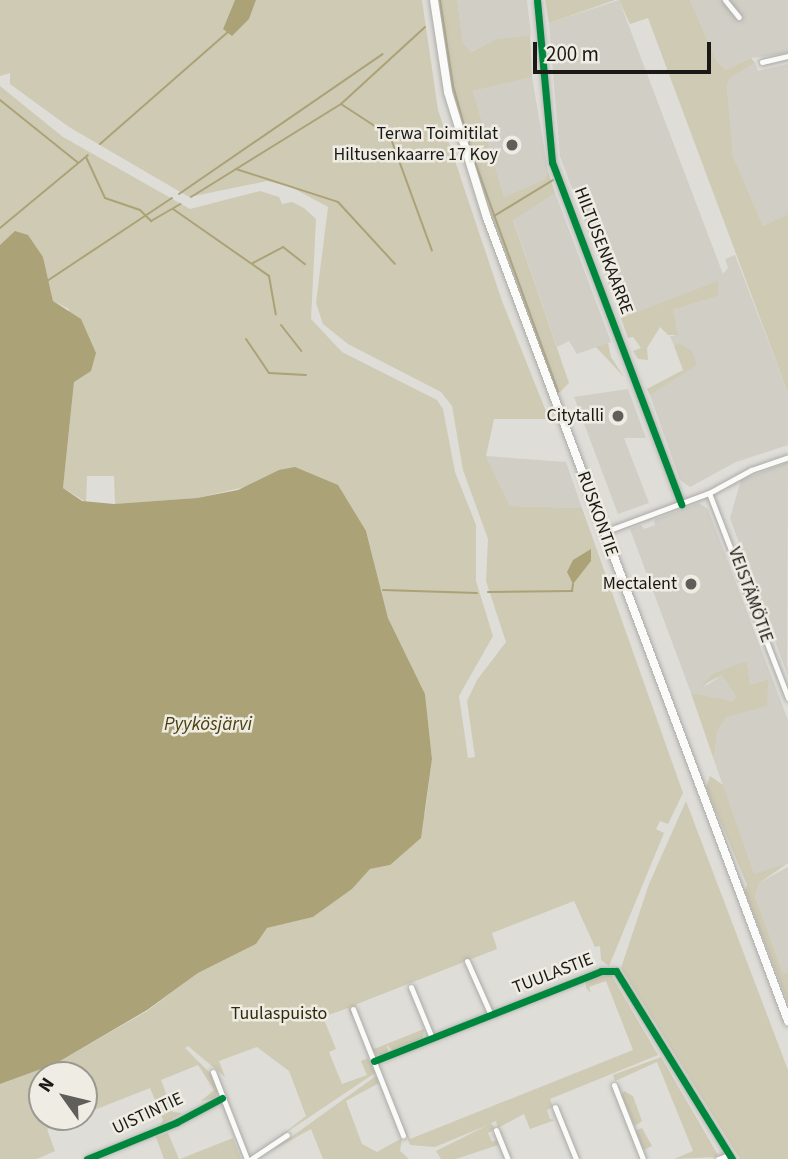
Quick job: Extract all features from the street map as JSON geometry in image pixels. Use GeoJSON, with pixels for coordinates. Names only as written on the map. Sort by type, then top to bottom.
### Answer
{"type":"FeatureCollection","features":[{"type":"Feature","properties":{"kind":"main road","name":"RUSKONTIE"},"geometry":{"type":"LineString","coordinates":[[434,0],[448,92],[465,155],[788,1021]]}},
{"type":"Feature","properties":{"kind":"street","name":"HILTUSENKAARRE"},"geometry":{"type":"LineString","coordinates":[[537,0],[552,162],[681,504]]}},
{"type":"Feature","properties":{"kind":"street"},"geometry":{"type":"LineString","coordinates":[[725,0],[739,17]]}},
{"type":"Feature","properties":{"kind":"street"},"geometry":{"type":"LineString","coordinates":[[762,62],[788,56]]}},
{"type":"Feature","properties":{"kind":"street"},"geometry":{"type":"LineString","coordinates":[[604,532],[709,493],[751,470],[788,457]]}},
{"type":"Feature","properties":{"kind":"street","name":"VEISTÄMÖTIE"},"geometry":{"type":"LineString","coordinates":[[709,493],[788,698]]}},
{"type":"Feature","properties":{"kind":"street"},"geometry":{"type":"LineString","coordinates":[[467,961],[491,1015]]}},
{"type":"Feature","properties":{"kind":"street","name":"TUULASTIE"},"geometry":{"type":"LineString","coordinates":[[374,1061],[601,971],[616,971],[731,1157]]}},
{"type":"Feature","properties":{"kind":"street"},"geometry":{"type":"LineString","coordinates":[[411,986],[432,1038]]}},
{"type":"Feature","properties":{"kind":"street"},"geometry":{"type":"LineString","coordinates":[[353,1009],[403,1135]]}},
{"type":"Feature","properties":{"kind":"street"},"geometry":{"type":"LineString","coordinates":[[213,1072],[249,1159],[287,1135]]}},
{"type":"Feature","properties":{"kind":"street"},"geometry":{"type":"LineString","coordinates":[[614,1085],[643,1159]]}},
{"type":"Feature","properties":{"kind":"street","name":"UISTINTIE"},"geometry":{"type":"LineString","coordinates":[[87,1159],[177,1122],[222,1098]]}},
{"type":"Feature","properties":{"kind":"street"},"geometry":{"type":"LineString","coordinates":[[555,1107],[576,1159]]}},
{"type":"Feature","properties":{"kind":"street"},"geometry":{"type":"LineString","coordinates":[[496,1130],[508,1159]]}},
{"type":"Feature","properties":{"kind":"street"},"geometry":{"type":"LineString","coordinates":[[718,1159],[731,1157]]}},
{"type":"Feature","properties":{"kind":"shaded area"},"geometry":{"type":"Polygon","coordinates":[[[457,0],[527,0],[531,35],[498,39],[470,52],[463,43],[457,0]]]}},
{"type":"Feature","properties":{"kind":"shaded area"},"geometry":{"type":"Polygon","coordinates":[[[619,0],[723,274],[728,268],[725,259],[735,255],[788,393],[788,445],[736,462],[690,487],[680,480],[650,395],[697,364],[678,343],[674,346],[670,336],[674,336],[677,326],[671,315],[673,310],[718,296],[717,282],[621,318],[560,156],[549,23],[619,0]]]}},
{"type":"Feature","properties":{"kind":"shaded area"},"geometry":{"type":"Polygon","coordinates":[[[690,0],[788,0],[788,53],[751,58],[726,70],[716,60],[690,0]]]}},
{"type":"Feature","properties":{"kind":"shaded area"},"geometry":{"type":"Polygon","coordinates":[[[755,63],[758,71],[788,64],[788,214],[763,226],[733,156],[727,86],[730,78],[755,63]]]}},
{"type":"Feature","properties":{"kind":"shaded area"},"geometry":{"type":"Polygon","coordinates":[[[532,77],[548,171],[545,179],[504,197],[473,91],[532,77]]]}},
{"type":"Feature","properties":{"kind":"shaded area"},"geometry":{"type":"Polygon","coordinates":[[[555,193],[611,342],[577,354],[569,341],[557,347],[513,219],[555,193]]]}},
{"type":"Feature","properties":{"kind":"shaded area"},"geometry":{"type":"Polygon","coordinates":[[[628,389],[646,438],[624,438],[649,503],[618,514],[574,397],[628,389]]]}},
{"type":"Feature","properties":{"kind":"shaded area"},"geometry":{"type":"Polygon","coordinates":[[[486,456],[566,462],[582,508],[510,506],[486,456]]]}},
{"type":"Feature","properties":{"kind":"shaded area"},"geometry":{"type":"Polygon","coordinates":[[[788,462],[788,676],[730,518],[741,480],[788,462]]]}},
{"type":"Feature","properties":{"kind":"shaded area"},"geometry":{"type":"Polygon","coordinates":[[[699,503],[708,509],[788,720],[788,863],[754,875],[714,760],[717,733],[726,717],[733,712],[749,711],[767,679],[750,685],[747,664],[714,673],[704,687],[722,675],[736,697],[733,701],[691,693],[630,529],[641,525],[644,529],[655,525],[654,520],[699,503]]]}},
{"type":"Feature","properties":{"kind":"shaded area"},"geometry":{"type":"Polygon","coordinates":[[[788,867],[788,972],[783,973],[755,896],[759,883],[788,867]]]}},
{"type":"Feature","properties":{"kind":"green space","name":"Tuulaspuisto"},"geometry":{"type":"Polygon","coordinates":[[[0,0],[235,0],[223,29],[249,19],[256,0],[422,0],[438,110],[502,301],[549,419],[494,419],[486,456],[510,506],[582,508],[683,793],[668,824],[660,821],[656,829],[664,833],[609,966],[601,960],[600,946],[595,947],[574,901],[492,933],[497,949],[357,1004],[351,1016],[348,1008],[323,1017],[336,1049],[329,1052],[342,1084],[367,1075],[361,1061],[368,1058],[375,1073],[275,1140],[306,1116],[289,1071],[257,1047],[219,1061],[225,1077],[188,1046],[185,1048],[211,1074],[218,1092],[215,1098],[201,1101],[214,1090],[198,1065],[161,1080],[173,1112],[182,1113],[160,1126],[163,1120],[150,1088],[98,1108],[98,1061],[60,1061],[147,1011],[198,973],[256,944],[267,928],[313,917],[352,889],[370,869],[390,865],[425,813],[432,759],[425,694],[388,618],[366,531],[249,486],[197,498],[115,504],[114,476],[87,476],[86,502],[63,488],[74,382],[69,309],[53,301],[43,257],[6,242],[0,245],[0,86],[63,137],[190,209],[260,191],[279,197],[282,204],[292,202],[304,208],[316,219],[311,319],[342,352],[437,400],[443,409],[455,472],[476,525],[476,581],[493,636],[459,696],[468,758],[475,757],[467,701],[477,680],[506,642],[486,581],[488,539],[463,470],[452,406],[441,392],[348,344],[323,324],[316,303],[328,207],[291,187],[267,181],[189,197],[69,127],[10,84],[10,73],[0,76],[0,0]]]}},
{"type":"Feature","properties":{"kind":"green space"},"geometry":{"type":"Polygon","coordinates":[[[437,0],[457,0],[463,43],[471,52],[497,39],[530,35],[532,77],[473,91],[504,197],[545,179],[548,171],[555,193],[513,220],[569,383],[557,395],[469,155],[451,87],[437,0]]]}},
{"type":"Feature","properties":{"kind":"green space"},"geometry":{"type":"Polygon","coordinates":[[[545,0],[615,0],[549,23],[545,0]]]}},
{"type":"Feature","properties":{"kind":"green space"},"geometry":{"type":"Polygon","coordinates":[[[619,0],[690,0],[716,60],[726,70],[751,58],[755,63],[730,78],[727,86],[733,156],[763,226],[788,214],[788,393],[648,18],[630,24],[619,0]]]}},
{"type":"Feature","properties":{"kind":"green space"},"geometry":{"type":"Polygon","coordinates":[[[718,281],[718,296],[673,310],[678,335],[668,335],[660,327],[647,348],[648,360],[638,359],[633,351],[641,348],[633,337],[628,338],[621,318],[718,281]]]}},
{"type":"Feature","properties":{"kind":"green space"},"geometry":{"type":"Polygon","coordinates":[[[608,343],[611,357],[624,377],[596,347],[608,343]]]}},
{"type":"Feature","properties":{"kind":"green space"},"geometry":{"type":"Polygon","coordinates":[[[678,343],[691,350],[697,365],[650,395],[647,389],[683,370],[674,346],[678,343]]]}},
{"type":"Feature","properties":{"kind":"green space"},"geometry":{"type":"Polygon","coordinates":[[[747,663],[750,685],[768,679],[767,706],[726,717],[717,733],[714,760],[691,693],[733,701],[736,697],[722,675],[701,686],[714,673],[747,663]]]}},
{"type":"Feature","properties":{"kind":"green space"},"geometry":{"type":"Polygon","coordinates":[[[710,776],[723,785],[754,874],[788,863],[759,883],[755,896],[783,973],[788,972],[788,1003],[745,891],[747,885],[706,787],[710,776]]]}},
{"type":"Feature","properties":{"kind":"green space"},"geometry":{"type":"Polygon","coordinates":[[[686,801],[788,1070],[788,1159],[740,1159],[621,968],[649,884],[686,801]]]}},
{"type":"Feature","properties":{"kind":"green space"},"geometry":{"type":"Polygon","coordinates":[[[610,973],[658,1055],[550,1099],[553,1107],[547,1110],[550,1119],[555,1120],[530,1129],[524,1114],[498,1128],[496,1121],[491,1123],[495,1129],[488,1133],[492,1142],[497,1140],[498,1145],[456,1159],[441,1159],[436,1151],[488,1125],[435,1147],[410,1145],[403,1126],[410,1139],[633,1050],[606,981],[589,987],[591,993],[586,988],[586,980],[610,973]]]}},
{"type":"Feature","properties":{"kind":"green space"},"geometry":{"type":"Polygon","coordinates":[[[424,1029],[423,1038],[392,1050],[387,1045],[388,1052],[380,1055],[374,1053],[368,1040],[374,1049],[424,1029]]]}},
{"type":"Feature","properties":{"kind":"green space"},"geometry":{"type":"Polygon","coordinates":[[[661,1057],[718,1155],[716,1157],[674,1159],[693,1151],[657,1062],[615,1081],[613,1075],[661,1057]]]}},
{"type":"Feature","properties":{"kind":"green space"},"geometry":{"type":"Polygon","coordinates":[[[28,1074],[28,1131],[48,1131],[55,1151],[37,1159],[0,1159],[0,1084],[28,1074]]]}},
{"type":"Feature","properties":{"kind":"green space"},"geometry":{"type":"Polygon","coordinates":[[[376,1076],[379,1083],[346,1101],[362,1144],[377,1152],[402,1138],[400,1151],[409,1159],[323,1159],[311,1129],[273,1150],[376,1076]]]}},
{"type":"Feature","properties":{"kind":"green space"},"geometry":{"type":"Polygon","coordinates":[[[624,1091],[633,1096],[642,1121],[635,1126],[621,1095],[624,1091]]]}},
{"type":"Feature","properties":{"kind":"green space"},"geometry":{"type":"Polygon","coordinates":[[[642,1128],[652,1146],[644,1150],[635,1131],[642,1128]]]}},
{"type":"Feature","properties":{"kind":"green space"},"geometry":{"type":"Polygon","coordinates":[[[168,1133],[179,1159],[164,1159],[156,1137],[168,1133]]]}},
{"type":"Feature","properties":{"kind":"green space"},"geometry":{"type":"Polygon","coordinates":[[[233,1138],[241,1159],[180,1159],[233,1138]]]}},
{"type":"Feature","properties":{"kind":"water"},"geometry":{"type":"Polygon","coordinates":[[[235,0],[256,0],[249,19],[232,36],[223,29],[235,0]]]}},
{"type":"Feature","properties":{"kind":"water","name":"Pyykösjärvi"},"geometry":{"type":"Polygon","coordinates":[[[15,231],[28,235],[43,257],[53,301],[81,319],[96,353],[91,371],[74,382],[63,488],[82,501],[114,504],[197,498],[238,490],[279,470],[295,467],[338,485],[366,531],[388,618],[425,694],[432,759],[421,838],[390,865],[370,869],[352,889],[313,917],[267,928],[256,944],[198,973],[147,1010],[60,1061],[28,1061],[28,1074],[0,1084],[0,245],[15,231]]]}},
{"type":"Feature","properties":{"kind":"water"},"geometry":{"type":"Polygon","coordinates":[[[591,549],[591,561],[573,584],[567,572],[573,560],[591,549]]]}},
{"type":"Feature","properties":{"kind":"waterway"},"geometry":{"type":"LineString","coordinates":[[440,0],[453,86],[472,154],[558,392]]}},
{"type":"Feature","properties":{"kind":"waterway"},"geometry":{"type":"LineString","coordinates":[[191,197],[341,104],[425,27]]}},
{"type":"Feature","properties":{"kind":"waterway"},"geometry":{"type":"LineString","coordinates":[[100,144],[228,32]]}},
{"type":"Feature","properties":{"kind":"waterway"},"geometry":{"type":"LineString","coordinates":[[179,194],[383,54]]}},
{"type":"Feature","properties":{"kind":"waterway"},"geometry":{"type":"LineString","coordinates":[[0,100],[77,162]]}},
{"type":"Feature","properties":{"kind":"waterway"},"geometry":{"type":"LineString","coordinates":[[341,104],[390,136],[432,251]]}},
{"type":"Feature","properties":{"kind":"waterway"},"geometry":{"type":"LineString","coordinates":[[0,228],[88,155]]}},
{"type":"Feature","properties":{"kind":"waterway"},"geometry":{"type":"LineString","coordinates":[[86,157],[105,198],[140,210],[151,221],[180,204]]}},
{"type":"Feature","properties":{"kind":"waterway"},"geometry":{"type":"LineString","coordinates":[[236,169],[338,202],[395,264]]}},
{"type":"Feature","properties":{"kind":"waterway"},"geometry":{"type":"LineString","coordinates":[[494,216],[553,180]]}},
{"type":"Feature","properties":{"kind":"waterway"},"geometry":{"type":"LineString","coordinates":[[47,281],[172,198]]}},
{"type":"Feature","properties":{"kind":"waterway"},"geometry":{"type":"LineString","coordinates":[[173,209],[269,276],[276,314]]}},
{"type":"Feature","properties":{"kind":"waterway"},"geometry":{"type":"LineString","coordinates":[[253,263],[283,247],[305,264]]}},
{"type":"Feature","properties":{"kind":"waterway"},"geometry":{"type":"LineString","coordinates":[[281,325],[301,351]]}},
{"type":"Feature","properties":{"kind":"waterway"},"geometry":{"type":"LineString","coordinates":[[246,339],[269,373],[306,375]]}},
{"type":"Feature","properties":{"kind":"waterway"},"geometry":{"type":"LineString","coordinates":[[488,592],[572,591],[573,584]]}},
{"type":"Feature","properties":{"kind":"waterway"},"geometry":{"type":"LineString","coordinates":[[383,590],[477,593]]}},
{"type":"Feature","properties":{"kind":"cycle path"},"geometry":{"type":"LineString","coordinates":[[537,0],[552,162],[681,504]]}},
{"type":"Feature","properties":{"kind":"cycle path"},"geometry":{"type":"LineString","coordinates":[[374,1061],[601,971],[616,971],[732,1159]]}},
{"type":"Feature","properties":{"kind":"cycle path"},"geometry":{"type":"LineString","coordinates":[[87,1159],[177,1122],[222,1098]]}},
{"type":"Feature","properties":{"kind":"place","name":"Terwa Toimitilat Hiltusenkaarre 17 Koy"},"geometry":{"type":"Point","coordinates":[512,145]}},
{"type":"Feature","properties":{"kind":"place","name":"Citytalli"},"geometry":{"type":"Point","coordinates":[618,416]}},
{"type":"Feature","properties":{"kind":"place","name":"Mectalent"},"geometry":{"type":"Point","coordinates":[691,584]}}]}
